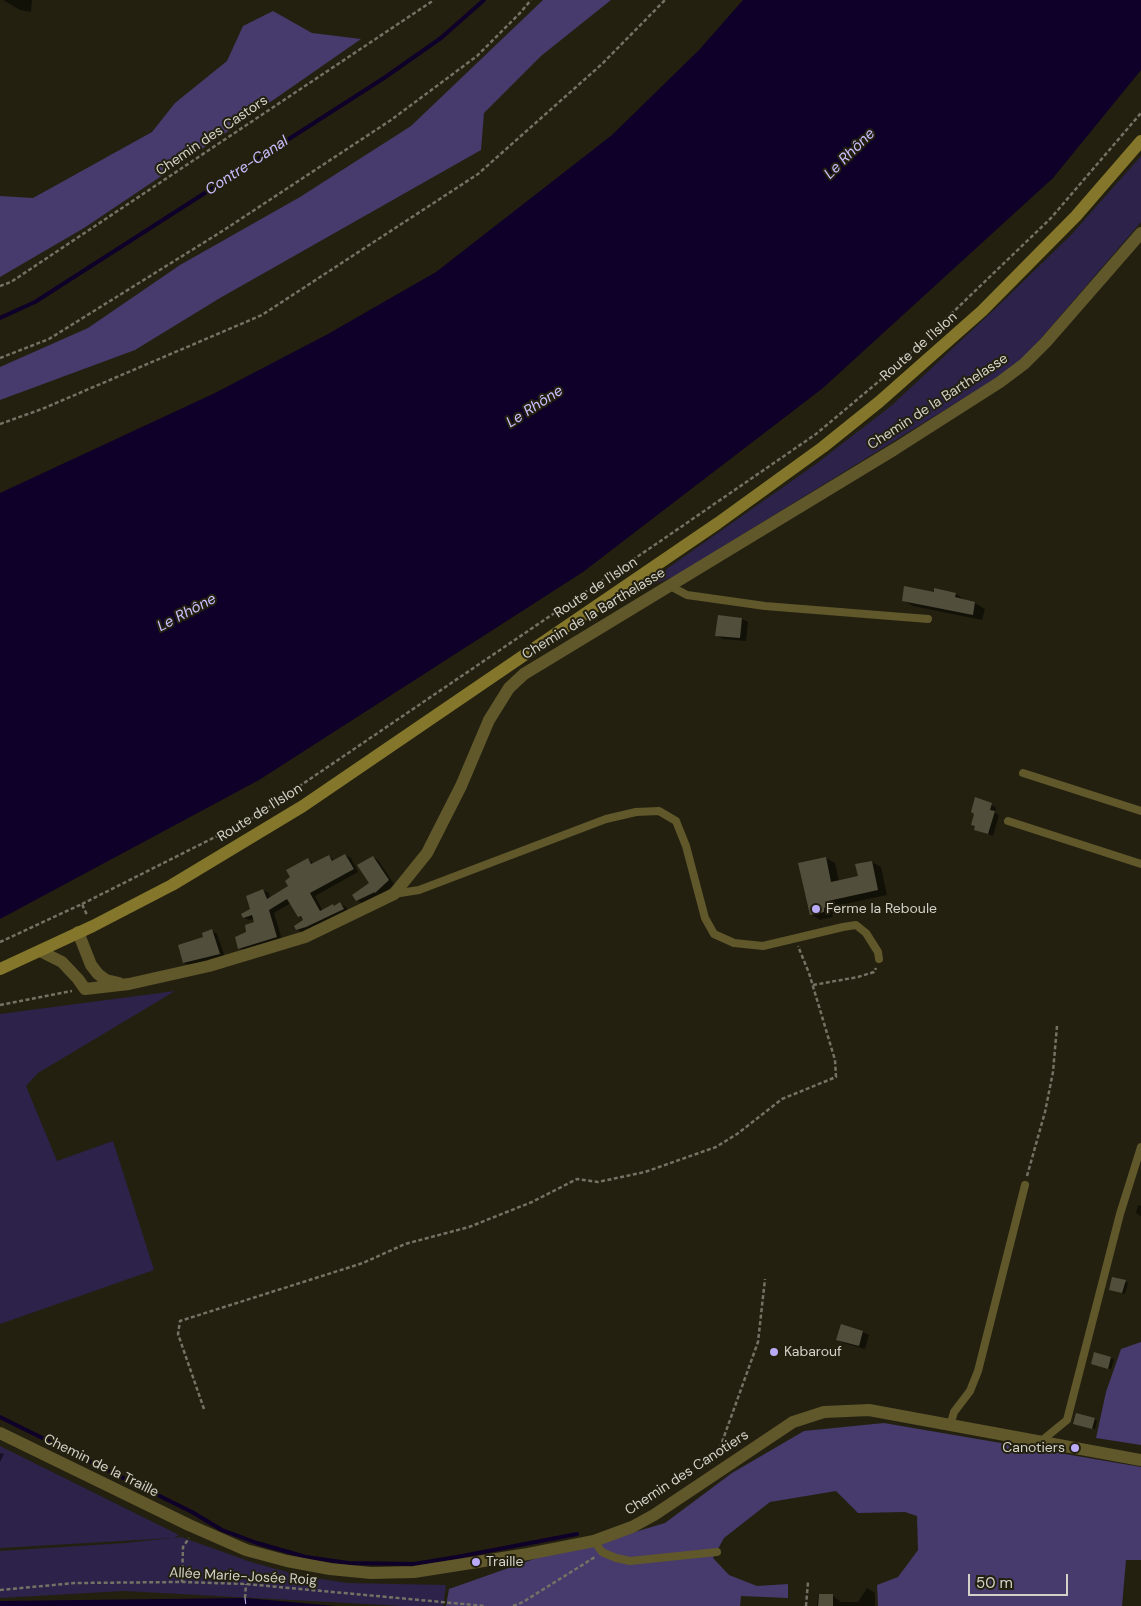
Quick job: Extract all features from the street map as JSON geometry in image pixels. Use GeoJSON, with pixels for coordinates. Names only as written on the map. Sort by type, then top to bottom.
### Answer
{"type":"FeatureCollection","features":[{"type":"Feature","properties":{"kind":"street","name":"Route de l'Islon"},"geometry":{"type":"LineString","coordinates":[[0,969],[93,926],[172,885],[303,806],[718,523],[823,447],[879,402],[982,311],[1076,216],[1141,141]]}},
{"type":"Feature","properties":{"kind":"street","name":"Chemin de la Barthelasse"},"geometry":{"type":"LineString","coordinates":[[85,990],[129,984],[209,966],[305,937],[394,894],[427,853],[461,786],[489,720],[509,688],[524,674],[895,449],[1000,382],[1024,364],[1046,342],[1141,233]]}},
{"type":"Feature","properties":{"kind":"street"},"geometry":{"type":"LineString","coordinates":[[78,932],[91,965],[98,974],[106,980],[129,984]]}},
{"type":"Feature","properties":{"kind":"street"},"geometry":{"type":"LineString","coordinates":[[40,950],[62,962],[78,979],[85,990]]}},
{"type":"Feature","properties":{"kind":"street","name":"Chemin des Canotiers"},"geometry":{"type":"LineString","coordinates":[[189,1525],[246,1550],[287,1562],[371,1573],[414,1572],[528,1554],[594,1541],[632,1527],[654,1515],[793,1422],[824,1412],[869,1410],[1141,1460]]}},
{"type":"Feature","properties":{"kind":"street","name":"Chemin de la Traille"},"geometry":{"type":"LineString","coordinates":[[0,1433],[189,1525]]}},
{"type":"Feature","properties":{"kind":"lane"},"geometry":{"type":"LineString","coordinates":[[670,586],[688,595],[765,606],[928,619]]}},
{"type":"Feature","properties":{"kind":"lane"},"geometry":{"type":"LineString","coordinates":[[1023,773],[1141,811]]}},
{"type":"Feature","properties":{"kind":"lane"},"geometry":{"type":"LineString","coordinates":[[394,894],[419,890],[606,819],[636,812],[660,811],[676,821],[686,846],[705,918],[714,934],[734,943],[763,946],[842,926],[856,925],[866,933],[878,952],[878,959]]}},
{"type":"Feature","properties":{"kind":"lane"},"geometry":{"type":"LineString","coordinates":[[1008,821],[1141,864]]}},
{"type":"Feature","properties":{"kind":"lane"},"geometry":{"type":"LineString","coordinates":[[1040,1442],[1067,1420],[1120,1214],[1141,1148]]}},
{"type":"Feature","properties":{"kind":"lane"},"geometry":{"type":"LineString","coordinates":[[950,1426],[954,1412],[970,1392],[978,1371],[1025,1185]]}},
{"type":"Feature","properties":{"kind":"lane"},"geometry":{"type":"LineString","coordinates":[[594,1541],[602,1552],[630,1561],[717,1552]]}},
{"type":"Feature","properties":{"kind":"path","name":"Chemin des Castors"},"geometry":{"type":"LineString","coordinates":[[0,286],[10,282],[434,0]]}},
{"type":"Feature","properties":{"kind":"path"},"geometry":{"type":"LineString","coordinates":[[0,358],[49,339],[224,230],[391,120],[476,56],[531,0]]}},
{"type":"Feature","properties":{"kind":"path"},"geometry":{"type":"LineString","coordinates":[[0,424],[42,409],[262,315],[478,174],[602,64],[664,0]]}},
{"type":"Feature","properties":{"kind":"path"},"geometry":{"type":"LineString","coordinates":[[0,942],[82,904],[251,819],[816,434],[896,367],[1051,218],[1141,113]]}},
{"type":"Feature","properties":{"kind":"path"},"geometry":{"type":"LineString","coordinates":[[82,904],[93,926]]}},
{"type":"Feature","properties":{"kind":"path"},"geometry":{"type":"LineString","coordinates":[[204,1409],[178,1334],[180,1321],[363,1263],[405,1244],[469,1228],[532,1202],[577,1179],[598,1182],[645,1172],[716,1147],[737,1134],[782,1099],[836,1076],[835,1060],[813,985],[794,939]]}},
{"type":"Feature","properties":{"kind":"path"},"geometry":{"type":"LineString","coordinates":[[813,985],[858,977],[874,972],[878,959]]}},
{"type":"Feature","properties":{"kind":"path"},"geometry":{"type":"LineString","coordinates":[[0,1005],[85,990]]}},
{"type":"Feature","properties":{"kind":"path"},"geometry":{"type":"LineString","coordinates":[[1025,1185],[1045,1112],[1053,1072],[1057,1026]]}},
{"type":"Feature","properties":{"kind":"path"},"geometry":{"type":"LineString","coordinates":[[721,1470],[721,1445],[758,1342],[765,1279]]}},
{"type":"Feature","properties":{"kind":"path"},"geometry":{"type":"LineString","coordinates":[[182,1582],[183,1547],[188,1538],[202,1543],[212,1536]]}},
{"type":"Feature","properties":{"kind":"path"},"geometry":{"type":"LineString","coordinates":[[513,1606],[523,1602],[602,1552]]}},
{"type":"Feature","properties":{"kind":"path","name":"Allée Marie-Josée Roig"},"geometry":{"type":"LineString","coordinates":[[0,1590],[74,1582],[246,1584],[485,1606]]}},
{"type":"Feature","properties":{"kind":"path"},"geometry":{"type":"LineString","coordinates":[[806,1606],[808,1582]]}},
{"type":"Feature","properties":{"kind":"path"},"geometry":{"type":"LineString","coordinates":[[245,1598],[246,1584]]}},
{"type":"Feature","properties":{"kind":"shaded area"},"geometry":{"type":"Polygon","coordinates":[[[543,0],[611,0],[541,56],[484,113],[481,150],[220,298],[135,350],[0,400],[0,367],[88,328],[180,265],[300,197],[411,126],[543,0]]]}},
{"type":"Feature","properties":{"kind":"shaded area"},"geometry":{"type":"Polygon","coordinates":[[[273,11],[312,33],[361,39],[84,228],[0,277],[0,196],[33,198],[152,132],[175,103],[227,61],[243,26],[273,11]]]}},
{"type":"Feature","properties":{"kind":"shaded area"},"geometry":{"type":"Polygon","coordinates":[[[1141,156],[1141,222],[1019,364],[675,576],[652,585],[668,568],[816,464],[891,406],[1071,235],[1141,156]]]}},
{"type":"Feature","properties":{"kind":"shaded area"},"geometry":{"type":"Polygon","coordinates":[[[175,991],[38,1073],[26,1086],[57,1161],[113,1141],[154,1270],[0,1324],[0,1014],[175,991]]]}},
{"type":"Feature","properties":{"kind":"shaded area"},"geometry":{"type":"Polygon","coordinates":[[[1141,1342],[1141,1445],[1096,1438],[1106,1392],[1121,1349],[1141,1342]]]}},
{"type":"Feature","properties":{"kind":"shaded area"},"geometry":{"type":"Polygon","coordinates":[[[884,1423],[1141,1467],[1141,1560],[1126,1560],[1122,1606],[878,1606],[877,1585],[898,1577],[918,1550],[917,1516],[905,1512],[858,1513],[836,1491],[770,1502],[724,1538],[713,1558],[729,1575],[757,1586],[788,1584],[788,1598],[741,1596],[740,1606],[446,1606],[449,1589],[551,1553],[618,1537],[665,1523],[732,1473],[804,1431],[884,1423]]]}},
{"type":"Feature","properties":{"kind":"shaded area"},"geometry":{"type":"Polygon","coordinates":[[[0,1446],[179,1535],[174,1538],[181,1537],[251,1562],[301,1576],[348,1583],[446,1585],[443,1606],[403,1606],[124,1591],[0,1598],[0,1551],[173,1538],[0,1548],[0,1446]]]}},
{"type":"Feature","properties":{"kind":"water","name":"Le Rhône"},"geometry":{"type":"Polygon","coordinates":[[[743,0],[1141,0],[1141,70],[1053,178],[823,388],[583,572],[259,780],[0,919],[0,493],[215,393],[328,334],[436,272],[612,135],[699,50],[743,0]]]}},
{"type":"Feature","properties":{"kind":"water"},"geometry":{"type":"Polygon","coordinates":[[[245,1598],[336,1606],[0,1606],[0,1601],[245,1598]]]}},
{"type":"Feature","properties":{"kind":"building"},"geometry":{"type":"Polygon","coordinates":[[[904,586],[934,592],[934,588],[956,593],[955,597],[975,602],[973,615],[902,601],[904,586]]]}},
{"type":"Feature","properties":{"kind":"building"},"geometry":{"type":"Polygon","coordinates":[[[718,615],[742,618],[740,638],[715,636],[718,615]]]}},
{"type":"Feature","properties":{"kind":"building"},"geometry":{"type":"Polygon","coordinates":[[[975,797],[992,803],[990,810],[995,811],[988,834],[974,830],[975,826],[971,825],[974,814],[971,812],[975,797]]]}},
{"type":"Feature","properties":{"kind":"building"},"geometry":{"type":"Polygon","coordinates":[[[345,854],[354,869],[310,893],[320,911],[340,902],[344,909],[296,930],[294,926],[303,920],[301,916],[298,917],[287,899],[269,910],[277,937],[238,949],[235,937],[246,932],[245,925],[254,922],[252,915],[243,918],[241,914],[250,909],[246,896],[263,889],[267,899],[288,886],[285,881],[290,877],[286,870],[308,858],[311,864],[329,855],[332,861],[345,854]]]}},
{"type":"Feature","properties":{"kind":"building"},"geometry":{"type":"Polygon","coordinates":[[[373,856],[389,880],[375,893],[356,901],[352,895],[369,883],[357,865],[373,856]]]}},
{"type":"Feature","properties":{"kind":"building"},"geometry":{"type":"Polygon","coordinates":[[[826,857],[831,882],[858,876],[855,864],[872,861],[878,890],[828,901],[829,907],[824,908],[824,912],[810,915],[798,863],[826,857]]]}},
{"type":"Feature","properties":{"kind":"building"},"geometry":{"type":"Polygon","coordinates":[[[212,929],[220,954],[183,963],[178,945],[203,937],[202,933],[212,929]]]}},
{"type":"Feature","properties":{"kind":"building"},"geometry":{"type":"Polygon","coordinates":[[[1112,1277],[1126,1280],[1122,1293],[1109,1290],[1112,1277]]]}},
{"type":"Feature","properties":{"kind":"building"},"geometry":{"type":"Polygon","coordinates":[[[841,1324],[863,1331],[859,1346],[836,1340],[841,1324]]]}},
{"type":"Feature","properties":{"kind":"building"},"geometry":{"type":"Polygon","coordinates":[[[1094,1352],[1111,1357],[1108,1369],[1091,1364],[1094,1352]]]}},
{"type":"Feature","properties":{"kind":"building"},"geometry":{"type":"Polygon","coordinates":[[[1076,1413],[1095,1418],[1092,1429],[1073,1424],[1076,1413]]]}},
{"type":"Feature","properties":{"kind":"building"},"geometry":{"type":"Polygon","coordinates":[[[819,1594],[833,1594],[833,1606],[818,1606],[819,1594]]]}},
{"type":"Feature","properties":{"kind":"waterway","name":"Contre-Canal"},"geometry":{"type":"LineString","coordinates":[[0,318],[35,302],[384,78],[441,38],[484,0]]}},
{"type":"Feature","properties":{"kind":"waterway"},"geometry":{"type":"LineString","coordinates":[[0,1417],[192,1512],[222,1530],[257,1543],[306,1557],[348,1563],[414,1564],[577,1534]]}},
{"type":"Feature","properties":{"kind":"ferry route"},"geometry":{"type":"LineString","coordinates":[[245,1598],[246,1606]]}},
{"type":"Feature","properties":{"kind":"place","name":"Ferme la Reboule"},"geometry":{"type":"Point","coordinates":[816,909]}},
{"type":"Feature","properties":{"kind":"place","name":"Kabarouf"},"geometry":{"type":"Point","coordinates":[774,1352]}},
{"type":"Feature","properties":{"kind":"place","name":"Canotiers"},"geometry":{"type":"Point","coordinates":[1075,1448]}},
{"type":"Feature","properties":{"kind":"place","name":"Traille"},"geometry":{"type":"Point","coordinates":[476,1562]}}]}
